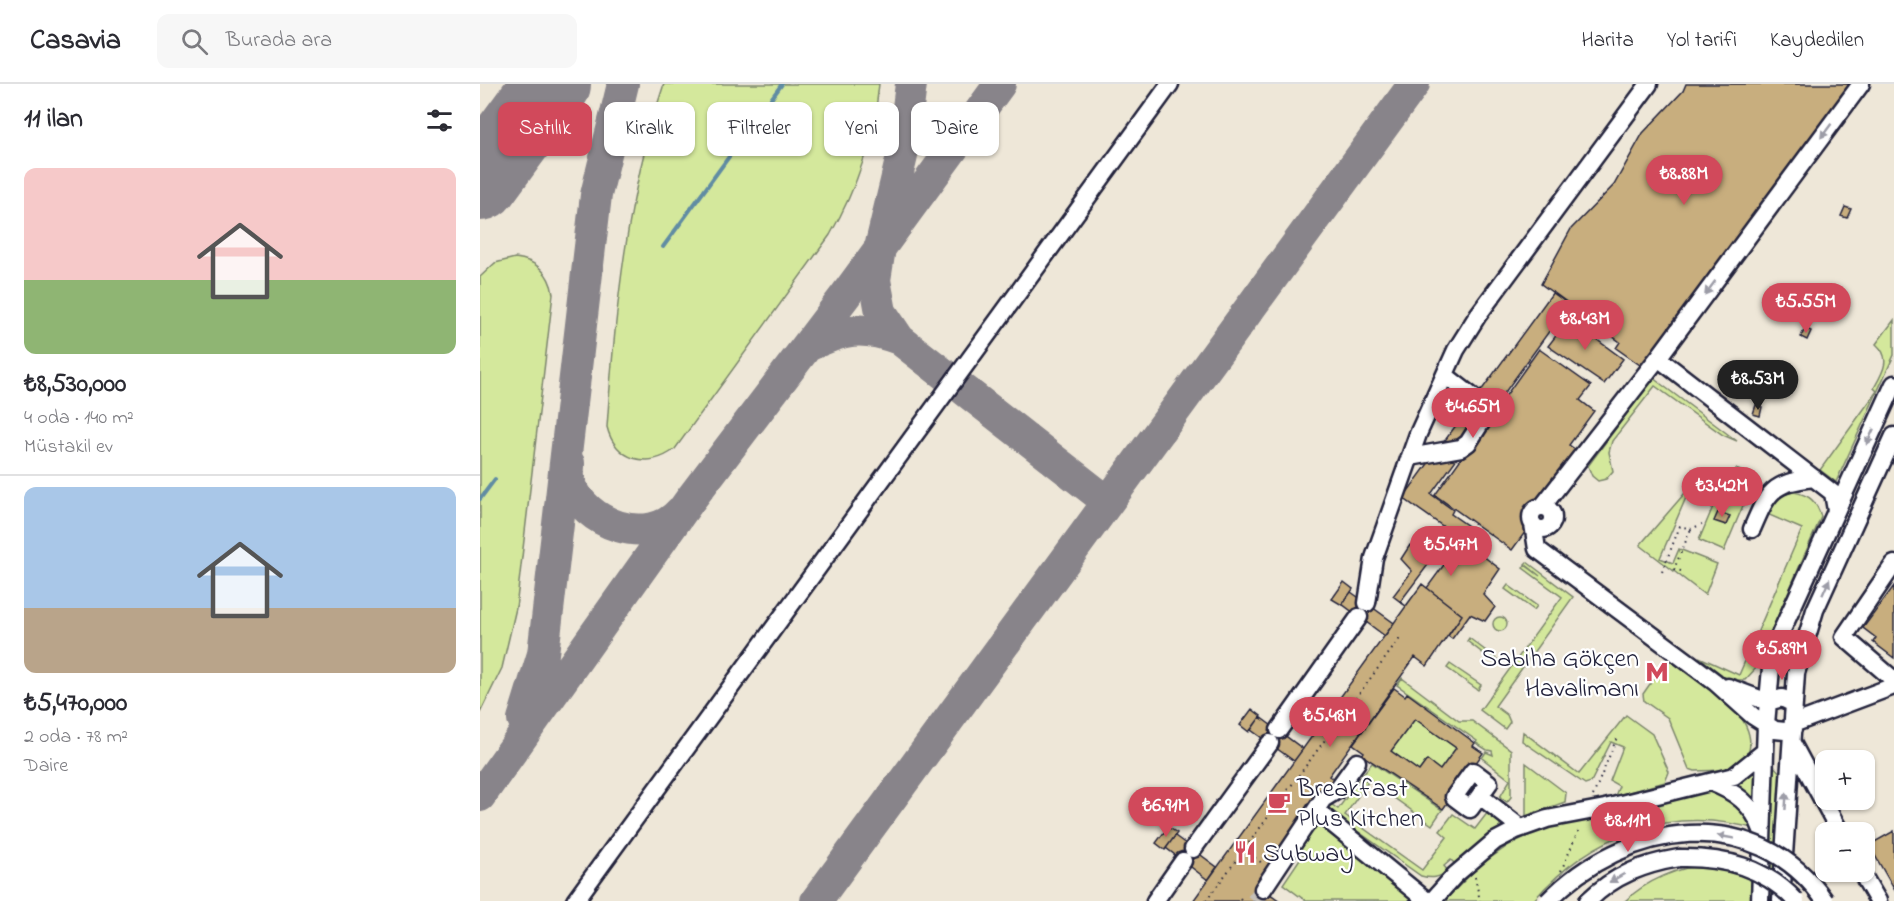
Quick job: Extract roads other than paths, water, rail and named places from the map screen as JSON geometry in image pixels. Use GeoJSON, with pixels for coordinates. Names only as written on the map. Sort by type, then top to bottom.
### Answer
{"type":"FeatureCollection","features":[{"type":"Feature","properties":{"kind":"street"},"geometry":{"type":"LineString","coordinates":[[575,901],[1170,84]]}},
{"type":"Feature","properties":{"kind":"street"},"geometry":{"type":"LineString","coordinates":[[1155,901],[1363,610],[1374,558],[1410,457],[1456,350],[1478,315],[1649,84]]}},
{"type":"Feature","properties":{"kind":"street"},"geometry":{"type":"LineString","coordinates":[[1861,84],[1658,358],[1542,507],[1550,511],[1551,524],[1544,529],[1533,524],[1537,549],[1715,682],[1775,730],[1792,732],[1894,686]]}},
{"type":"Feature","properties":{"kind":"street"},"geometry":{"type":"LineString","coordinates":[[1658,358],[1833,493],[1836,510]]}},
{"type":"Feature","properties":{"kind":"street"},"geometry":{"type":"LineString","coordinates":[[1410,457],[1461,448],[1468,443],[1486,415],[1482,404],[1446,376]]}},
{"type":"Feature","properties":{"kind":"street"},"geometry":{"type":"LineString","coordinates":[[1760,901],[1766,724],[1771,668],[1777,641],[1894,384]]}},
{"type":"Feature","properties":{"kind":"street"},"geometry":{"type":"LineString","coordinates":[[1781,901],[1796,673],[1815,610],[1894,436]]}},
{"type":"Feature","properties":{"kind":"street"},"geometry":{"type":"LineString","coordinates":[[1752,529],[1763,503],[1773,489],[1789,481],[1814,478]]}},
{"type":"Feature","properties":{"kind":"street"},"geometry":{"type":"LineString","coordinates":[[1894,564],[1844,637],[1894,680]]}},
{"type":"Feature","properties":{"kind":"street"},"geometry":{"type":"LineString","coordinates":[[1715,682],[1768,702],[1782,698],[1794,704]]}},
{"type":"Feature","properties":{"kind":"street"},"geometry":{"type":"LineString","coordinates":[[1792,732],[1835,822]]}},
{"type":"Feature","properties":{"kind":"street"},"geometry":{"type":"LineString","coordinates":[[1432,901],[1472,860],[1495,842],[1547,819],[1605,808],[1734,776],[1765,751]]}},
{"type":"Feature","properties":{"kind":"street"},"geometry":{"type":"LineString","coordinates":[[1263,889],[1323,799],[1336,791],[1357,762]]}},
{"type":"Feature","properties":{"kind":"street"},"geometry":{"type":"LineString","coordinates":[[1710,782],[1726,788],[1745,801],[1758,818],[1764,832]]}},
{"type":"Feature","properties":{"kind":"street"},"geometry":{"type":"LineString","coordinates":[[1480,796],[1516,824]]}},
{"type":"Feature","properties":{"kind":"street"},"geometry":{"type":"LineString","coordinates":[[1317,811],[1427,901]]}},
{"type":"Feature","properties":{"kind":"street"},"geometry":{"type":"LineString","coordinates":[[1548,901],[1583,871],[1615,852],[1650,838],[1688,833],[1735,838],[1769,851],[1799,871],[1825,901]]}},
{"type":"Feature","properties":{"kind":"street"},"geometry":{"type":"LineString","coordinates":[[1588,901],[1597,892],[1624,874],[1679,858],[1721,859],[1742,865],[1776,883],[1796,901]]}},
{"type":"Feature","properties":{"kind":"street"},"geometry":{"type":"LineString","coordinates":[[1867,882],[1878,901]]}},
{"type":"Feature","properties":{"kind":"waterway"},"geometry":{"type":"LineString","coordinates":[[663,247],[782,84]]}},
{"type":"Feature","properties":{"kind":"waterway"},"geometry":{"type":"LineString","coordinates":[[480,499],[495,479]]}},
{"type":"Feature","properties":{"kind":"tunnel"},"geometry":{"type":"LineString","coordinates":[[1254,901],[1263,889]]}},
{"type":"Feature","properties":{"kind":"place","name":"Sabiha Gökçen Havalimanı"},"geometry":{"type":"Point","coordinates":[1657,672]}},
{"type":"Feature","properties":{"kind":"place","name":"Breakfast Plus Kitchen"},"geometry":{"type":"Point","coordinates":[1279,802]}},
{"type":"Feature","properties":{"kind":"place","name":"Subway"},"geometry":{"type":"Point","coordinates":[1245,852]}}]}
